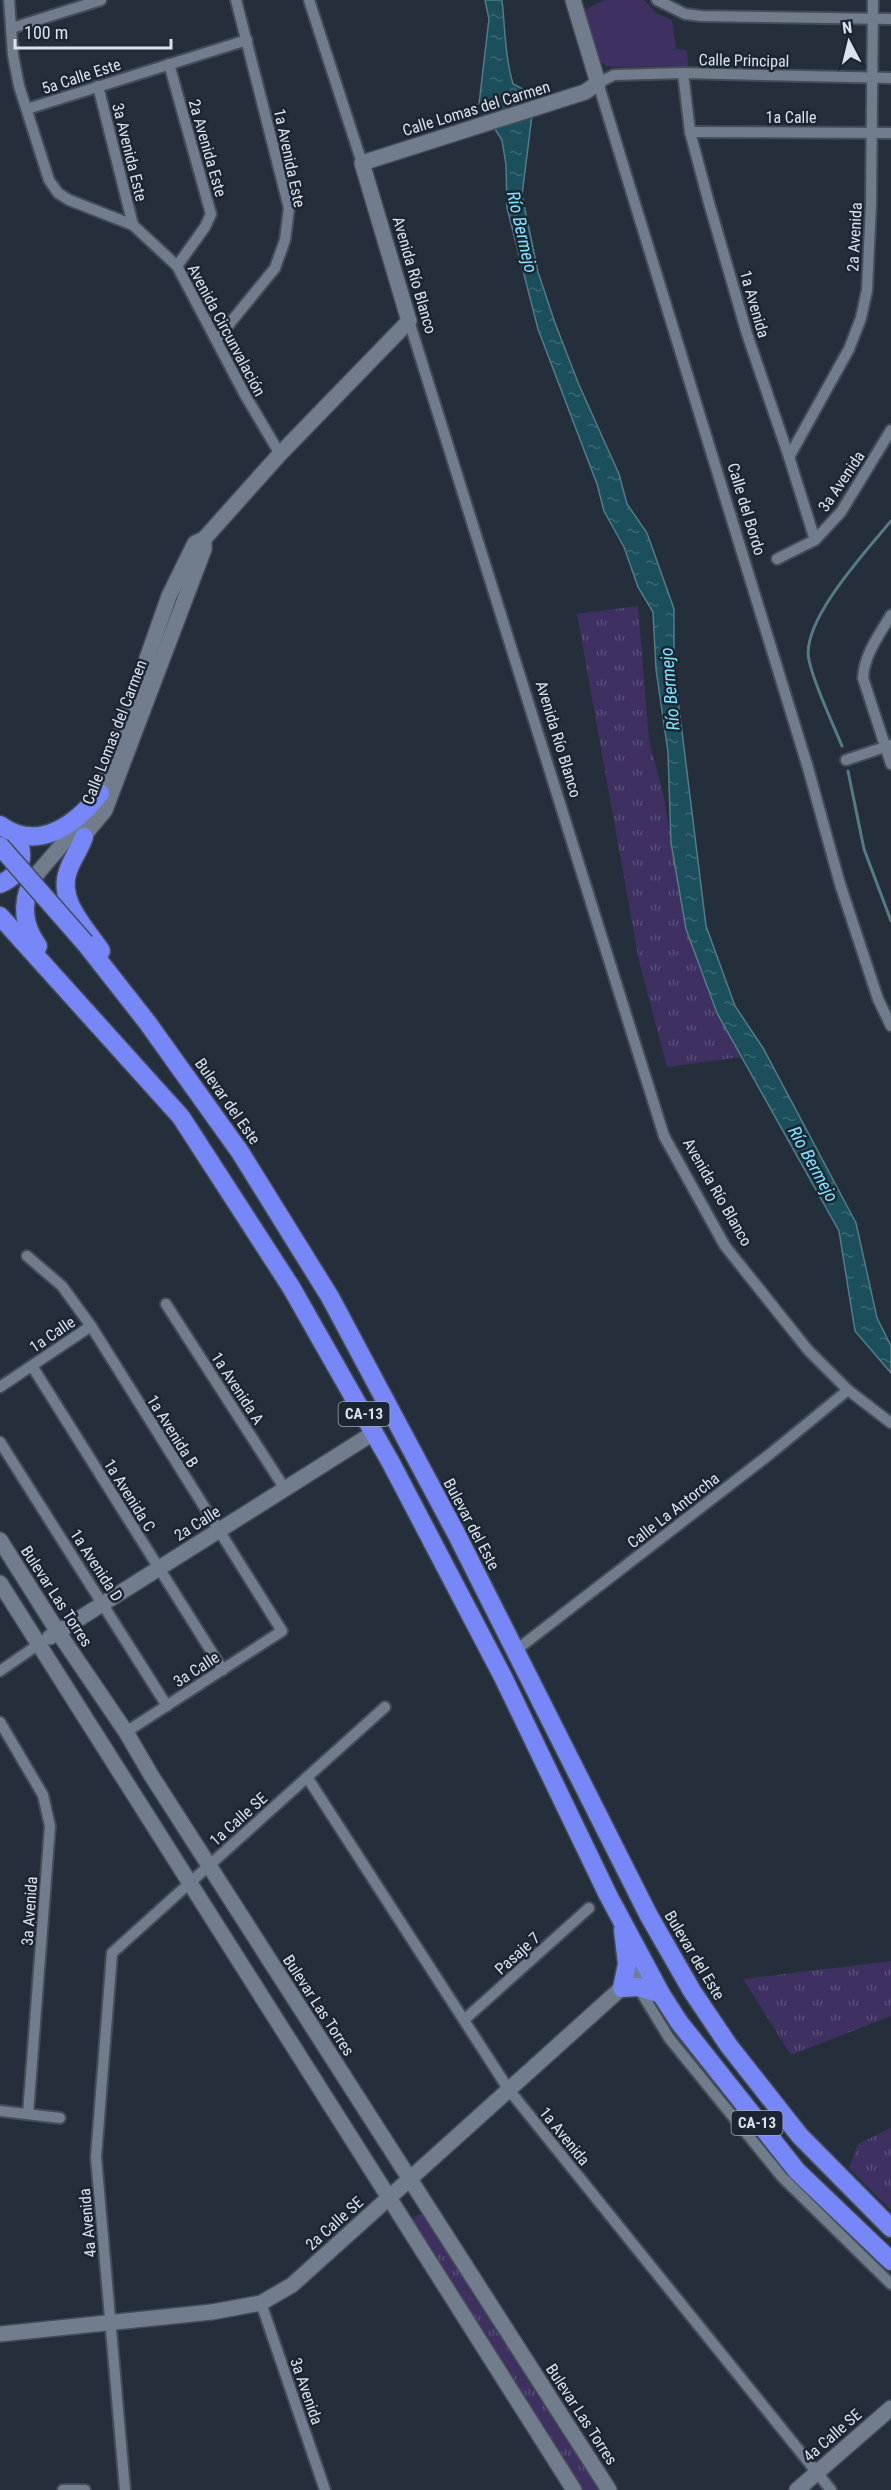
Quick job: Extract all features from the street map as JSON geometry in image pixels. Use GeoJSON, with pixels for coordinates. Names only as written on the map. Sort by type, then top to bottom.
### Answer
{"type":"FeatureCollection","features":[{"type":"Feature","properties":{"kind":"highway"},"geometry":{"type":"LineString","coordinates":[[7,830],[29,837],[63,829],[86,812],[100,793]]}},
{"type":"Feature","properties":{"kind":"highway"},"geometry":{"type":"LineString","coordinates":[[0,885],[14,875],[21,862],[21,846],[7,830]]}},
{"type":"Feature","properties":{"kind":"highway"},"geometry":{"type":"LineString","coordinates":[[84,837],[66,878],[67,895],[73,910],[108,960],[165,1033],[234,1131],[303,1240],[330,1297]]}},
{"type":"Feature","properties":{"kind":"highway","name":"Bulevar del Este"},"geometry":{"type":"LineString","coordinates":[[0,846],[85,943],[147,1022],[240,1152],[330,1297],[457,1535],[649,1916],[692,1991],[729,2046],[800,2136],[891,2228]]}},
{"type":"Feature","properties":{"kind":"highway"},"geometry":{"type":"LineString","coordinates":[[0,885],[14,887],[32,884],[24,907],[27,927],[33,939],[128,1049],[147,1073],[159,1094]]}},
{"type":"Feature","properties":{"kind":"highway","name":"CA-13"},"geometry":{"type":"LineString","coordinates":[[0,916],[181,1117],[264,1244],[375,1432],[503,1677],[622,1920],[661,1994],[679,2022],[796,2171],[891,2261]]}},
{"type":"Feature","properties":{"kind":"highway"},"geometry":{"type":"LineString","coordinates":[[622,1920],[630,1987],[661,1994]]}},
{"type":"Feature","properties":{"kind":"street","name":"Avenida Circunvalación"},"geometry":{"type":"LineString","coordinates":[[9,0],[13,55],[19,86],[49,180],[58,193],[69,200],[133,225],[177,266],[251,406],[280,454]]}},
{"type":"Feature","properties":{"kind":"street"},"geometry":{"type":"LineString","coordinates":[[12,28],[101,0]]}},
{"type":"Feature","properties":{"kind":"street","name":"1a Avenida Este"},"geometry":{"type":"LineString","coordinates":[[217,339],[275,268],[285,240],[289,208],[236,0]]}},
{"type":"Feature","properties":{"kind":"street","name":"Avenida Río Blanco"},"geometry":{"type":"LineString","coordinates":[[309,0],[362,163],[409,321],[664,1136],[725,1246],[808,1350],[848,1390],[891,1423]]}},
{"type":"Feature","properties":{"kind":"street","name":"Calle del Bordo"},"geometry":{"type":"LineString","coordinates":[[573,0],[808,768],[840,884],[878,999],[891,1026]]}},
{"type":"Feature","properties":{"kind":"street"},"geometry":{"type":"LineString","coordinates":[[657,0],[685,14],[701,16],[891,19]]}},
{"type":"Feature","properties":{"kind":"street","name":"2a Avenida"},"geometry":{"type":"LineString","coordinates":[[789,457],[849,349],[861,318],[868,269],[873,0]]}},
{"type":"Feature","properties":{"kind":"street","name":"5a Calle Este"},"geometry":{"type":"LineString","coordinates":[[27,109],[247,40]]}},
{"type":"Feature","properties":{"kind":"street","name":"2a Avenida Este"},"geometry":{"type":"LineString","coordinates":[[169,64],[211,214],[205,227],[177,266]]}},
{"type":"Feature","properties":{"kind":"street","name":"1a Avenida"},"geometry":{"type":"LineString","coordinates":[[682,74],[690,132],[747,334],[789,457],[814,540]]}},
{"type":"Feature","properties":{"kind":"street","name":"Calle Principal"},"geometry":{"type":"LineString","coordinates":[[598,83],[614,75],[891,78]]}},
{"type":"Feature","properties":{"kind":"street","name":"Calle Lomas del Carmen"},"geometry":{"type":"LineString","coordinates":[[362,163],[585,92],[598,83]]}},
{"type":"Feature","properties":{"kind":"street","name":"3a Avenida Este"},"geometry":{"type":"LineString","coordinates":[[98,86],[133,225]]}},
{"type":"Feature","properties":{"kind":"street","name":"1a Calle"},"geometry":{"type":"LineString","coordinates":[[690,132],[891,133]]}},
{"type":"Feature","properties":{"kind":"street","name":"Calle Lomas del Carmen"},"geometry":{"type":"LineString","coordinates":[[32,884],[36,875],[96,806],[169,596],[195,543],[204,539],[280,454],[409,321]]}},
{"type":"Feature","properties":{"kind":"street","name":"3a Avenida"},"geometry":{"type":"LineString","coordinates":[[777,559],[814,540],[841,512],[891,430]]}},
{"type":"Feature","properties":{"kind":"street","name":"Calle Lomas del Carmen"},"geometry":{"type":"LineString","coordinates":[[32,884],[84,837],[110,800],[204,549],[204,539]]}},
{"type":"Feature","properties":{"kind":"street"},"geometry":{"type":"LineString","coordinates":[[891,615],[868,654],[863,678],[888,746],[891,764]]}},
{"type":"Feature","properties":{"kind":"street"},"geometry":{"type":"LineString","coordinates":[[846,760],[888,746]]}},
{"type":"Feature","properties":{"kind":"street"},"geometry":{"type":"LineString","coordinates":[[0,932],[20,936]]}},
{"type":"Feature","properties":{"kind":"street","name":"1a Avenida B"},"geometry":{"type":"LineString","coordinates":[[27,1256],[62,1286],[91,1326],[282,1631]]}},
{"type":"Feature","properties":{"kind":"street","name":"1a Avenida A"},"geometry":{"type":"LineString","coordinates":[[166,1304],[285,1489]]}},
{"type":"Feature","properties":{"kind":"street","name":"1a Calle"},"geometry":{"type":"LineString","coordinates":[[0,1387],[91,1326]]}},
{"type":"Feature","properties":{"kind":"street","name":"1a Avenida C"},"geometry":{"type":"LineString","coordinates":[[32,1366],[223,1670]]}},
{"type":"Feature","properties":{"kind":"street","name":"Calle La Antorcha"},"geometry":{"type":"LineString","coordinates":[[515,1651],[848,1390]]}},
{"type":"Feature","properties":{"kind":"street","name":"2a Calle"},"geometry":{"type":"LineString","coordinates":[[39,1644],[375,1432]]}},
{"type":"Feature","properties":{"kind":"street","name":"1a Avenida D"},"geometry":{"type":"LineString","coordinates":[[0,1442],[104,1603],[167,1706]]}},
{"type":"Feature","properties":{"kind":"street","name":"Bulevar Las Torres"},"geometry":{"type":"LineString","coordinates":[[0,1540],[58,1632],[126,1732],[208,1866],[609,2490]]}},
{"type":"Feature","properties":{"kind":"street"},"geometry":{"type":"LineString","coordinates":[[0,1583],[574,2490]]}},
{"type":"Feature","properties":{"kind":"street","name":"3a Calle"},"geometry":{"type":"LineString","coordinates":[[126,1732],[282,1631]]}},
{"type":"Feature","properties":{"kind":"street"},"geometry":{"type":"LineString","coordinates":[[0,1671],[39,1644]]}},
{"type":"Feature","properties":{"kind":"street","name":"1a Calle SE"},"geometry":{"type":"LineString","coordinates":[[112,1953],[385,1707]]}},
{"type":"Feature","properties":{"kind":"street","name":"3a Avenida"},"geometry":{"type":"LineString","coordinates":[[0,1722],[43,1795],[50,1826],[28,2114]]}},
{"type":"Feature","properties":{"kind":"street","name":"1a Avenida"},"geometry":{"type":"LineString","coordinates":[[307,1778],[509,2090],[831,2490]]}},
{"type":"Feature","properties":{"kind":"street","name":"Pasaje 7"},"geometry":{"type":"LineString","coordinates":[[464,2020],[589,1908]]}},
{"type":"Feature","properties":{"kind":"street","name":"4a Avenida"},"geometry":{"type":"LineString","coordinates":[[112,1953],[96,2157],[125,2490]]}},
{"type":"Feature","properties":{"kind":"street","name":"2a Calle SE"},"geometry":{"type":"LineString","coordinates":[[0,2334],[111,2324],[212,2312],[261,2303],[292,2285],[509,2090],[630,1987],[646,1966]]}},
{"type":"Feature","properties":{"kind":"street"},"geometry":{"type":"LineString","coordinates":[[630,1987],[782,2177],[891,2284]]}},
{"type":"Feature","properties":{"kind":"street"},"geometry":{"type":"LineString","coordinates":[[0,2111],[60,2118]]}},
{"type":"Feature","properties":{"kind":"street","name":"3a Avenida"},"geometry":{"type":"LineString","coordinates":[[261,2303],[325,2490]]}},
{"type":"Feature","properties":{"kind":"street","name":"4a Calle SE"},"geometry":{"type":"LineString","coordinates":[[797,2490],[891,2408]]}},
{"type":"Feature","properties":{"kind":"street"},"geometry":{"type":"LineString","coordinates":[[63,2490],[85,2489]]}},
{"type":"Feature","properties":{"kind":"green space"},"geometry":{"type":"Polygon","coordinates":[[[605,0],[644,0],[656,13],[672,20],[676,49],[687,50],[688,66],[606,66],[599,60],[584,10],[605,0]]]}},
{"type":"Feature","properties":{"kind":"green space"},"geometry":{"type":"Polygon","coordinates":[[[638,606],[649,740],[664,798],[686,929],[717,1013],[741,1057],[667,1067],[639,961],[577,614],[638,606]]]}},
{"type":"Feature","properties":{"kind":"green space"},"geometry":{"type":"Polygon","coordinates":[[[891,1961],[891,2016],[791,2055],[743,1979],[891,1961]]]}},
{"type":"Feature","properties":{"kind":"green space"},"geometry":{"type":"Polygon","coordinates":[[[891,2128],[891,2210],[849,2168],[858,2144],[891,2128]]]}},
{"type":"Feature","properties":{"kind":"green space"},"geometry":{"type":"Polygon","coordinates":[[[426,2214],[602,2490],[583,2490],[411,2225],[415,2216],[426,2214]]]}},
{"type":"Feature","properties":{"kind":"water","name":"Río Bermejo"},"geometry":{"type":"Polygon","coordinates":[[[485,0],[502,0],[507,53],[513,84],[525,90],[534,99],[522,195],[538,272],[579,385],[619,474],[627,504],[647,533],[674,609],[674,667],[706,926],[735,1006],[763,1048],[856,1223],[877,1318],[891,1346],[891,1373],[855,1331],[839,1231],[717,1013],[686,929],[671,843],[668,752],[656,669],[653,612],[638,587],[624,547],[604,511],[597,484],[538,329],[507,208],[506,165],[502,140],[479,104],[489,19],[485,0]]]}},
{"type":"Feature","properties":{"kind":"waterway"},"geometry":{"type":"LineString","coordinates":[[842,746],[815,680],[809,660],[809,644],[815,626],[838,587],[891,521]]}},
{"type":"Feature","properties":{"kind":"waterway"},"geometry":{"type":"LineString","coordinates":[[848,771],[864,849],[891,921]]}}]}
